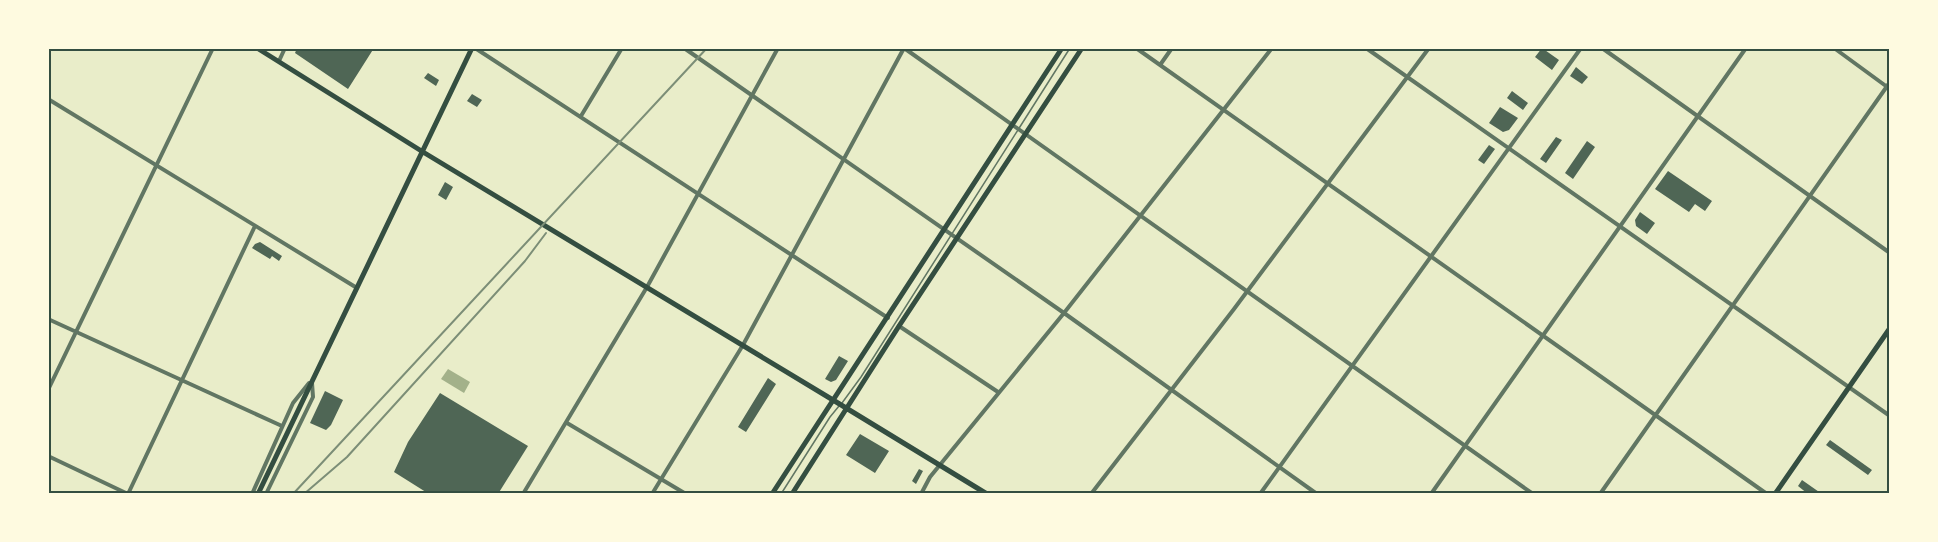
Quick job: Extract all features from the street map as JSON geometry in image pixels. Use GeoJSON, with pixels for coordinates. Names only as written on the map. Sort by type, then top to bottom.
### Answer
{"type":"FeatureCollection","features":[{"type":"Feature","properties":{"kind":"main road"},"geometry":{"type":"LineString","coordinates":[[257,48],[423,152],[987,494]]}},
{"type":"Feature","properties":{"kind":"main road"},"geometry":{"type":"LineString","coordinates":[[258,494],[473,48]]}},
{"type":"Feature","properties":{"kind":"main road"},"geometry":{"type":"LineString","coordinates":[[772,494],[1062,48]]}},
{"type":"Feature","properties":{"kind":"main road"},"geometry":{"type":"LineString","coordinates":[[792,494],[899,326],[1082,48]]}},
{"type":"Feature","properties":{"kind":"main road"},"geometry":{"type":"LineString","coordinates":[[1775,494],[1890,328]]}},
{"type":"Feature","properties":{"kind":"street"},"geometry":{"type":"LineString","coordinates":[[48,390],[213,48]]}},
{"type":"Feature","properties":{"kind":"street"},"geometry":{"type":"LineString","coordinates":[[279,61],[285,48]]}},
{"type":"Feature","properties":{"kind":"street"},"geometry":{"type":"LineString","coordinates":[[473,48],[581,116],[888,318]]}},
{"type":"Feature","properties":{"kind":"street"},"geometry":{"type":"LineString","coordinates":[[581,116],[622,48]]}},
{"type":"Feature","properties":{"kind":"street"},"geometry":{"type":"LineString","coordinates":[[684,48],[1064,313],[1317,494]]}},
{"type":"Feature","properties":{"kind":"street"},"geometry":{"type":"LineString","coordinates":[[523,494],[647,287],[778,48]]}},
{"type":"Feature","properties":{"kind":"street"},"geometry":{"type":"LineString","coordinates":[[652,494],[743,345],[904,48],[1020,128],[1140,216],[1533,494]]}},
{"type":"Feature","properties":{"kind":"street"},"geometry":{"type":"LineString","coordinates":[[1136,48],[1767,494]]}},
{"type":"Feature","properties":{"kind":"street"},"geometry":{"type":"LineString","coordinates":[[1160,65],[1172,48]]}},
{"type":"Feature","properties":{"kind":"street"},"geometry":{"type":"LineString","coordinates":[[921,494],[939,465],[1064,313],[1272,48]]}},
{"type":"Feature","properties":{"kind":"street"},"geometry":{"type":"LineString","coordinates":[[1366,48],[1890,416]]}},
{"type":"Feature","properties":{"kind":"street"},"geometry":{"type":"LineString","coordinates":[[1091,494],[1429,48]]}},
{"type":"Feature","properties":{"kind":"street"},"geometry":{"type":"LineString","coordinates":[[1260,494],[1581,48]]}},
{"type":"Feature","properties":{"kind":"street"},"geometry":{"type":"LineString","coordinates":[[1602,48],[1890,253]]}},
{"type":"Feature","properties":{"kind":"street"},"geometry":{"type":"LineString","coordinates":[[1431,494],[1746,48]]}},
{"type":"Feature","properties":{"kind":"street"},"geometry":{"type":"LineString","coordinates":[[1600,494],[1889,86],[1834,48]]}},
{"type":"Feature","properties":{"kind":"street"},"geometry":{"type":"LineString","coordinates":[[48,99],[358,288]]}},
{"type":"Feature","properties":{"kind":"street"},"geometry":{"type":"LineString","coordinates":[[48,456],[128,494],[255,226]]}},
{"type":"Feature","properties":{"kind":"street"},"geometry":{"type":"LineString","coordinates":[[48,319],[282,426]]}},
{"type":"Feature","properties":{"kind":"street"},"geometry":{"type":"LineString","coordinates":[[899,326],[998,393]]}},
{"type":"Feature","properties":{"kind":"street"},"geometry":{"type":"LineString","coordinates":[[252,494],[297,397],[311,380]]}},
{"type":"Feature","properties":{"kind":"street"},"geometry":{"type":"LineString","coordinates":[[266,494],[313,397],[311,380]]}},
{"type":"Feature","properties":{"kind":"street"},"geometry":{"type":"LineString","coordinates":[[567,423],[686,494]]}},
{"type":"Feature","properties":{"kind":"lane"},"geometry":{"type":"LineString","coordinates":[[782,494],[830,417],[867,368],[1070,48]]}},
{"type":"Feature","properties":{"kind":"shaded area"},"geometry":{"type":"Polygon","coordinates":[[[448,369],[470,382],[464,393],[441,379],[448,369]]]}},
{"type":"Feature","properties":{"kind":"building"},"geometry":{"type":"Polygon","coordinates":[[[297,48],[374,48],[348,89],[295,53],[297,48]]]}},
{"type":"Feature","properties":{"kind":"building"},"geometry":{"type":"Polygon","coordinates":[[[1542,48],[1559,60],[1552,70],[1535,57],[1542,48]]]}},
{"type":"Feature","properties":{"kind":"building"},"geometry":{"type":"Polygon","coordinates":[[[1576,67],[1588,77],[1582,84],[1570,76],[1576,67]]]}},
{"type":"Feature","properties":{"kind":"building"},"geometry":{"type":"Polygon","coordinates":[[[428,73],[439,80],[436,86],[424,78],[428,73]]]}},
{"type":"Feature","properties":{"kind":"building"},"geometry":{"type":"Polygon","coordinates":[[[1512,91],[1528,103],[1523,110],[1507,98],[1512,91]]]}},
{"type":"Feature","properties":{"kind":"building"},"geometry":{"type":"Polygon","coordinates":[[[472,94],[482,100],[477,107],[467,101],[472,94]]]}},
{"type":"Feature","properties":{"kind":"building"},"geometry":{"type":"Polygon","coordinates":[[[1500,107],[1518,118],[1509,130],[1503,132],[1489,123],[1500,107]]]}},
{"type":"Feature","properties":{"kind":"building"},"geometry":{"type":"Polygon","coordinates":[[[1556,137],[1562,140],[1546,163],[1540,159],[1556,137]]]}},
{"type":"Feature","properties":{"kind":"building"},"geometry":{"type":"Polygon","coordinates":[[[1587,141],[1595,147],[1573,179],[1565,173],[1587,141]]]}},
{"type":"Feature","properties":{"kind":"building"},"geometry":{"type":"Polygon","coordinates":[[[1489,145],[1495,149],[1484,164],[1478,160],[1489,145]]]}},
{"type":"Feature","properties":{"kind":"building"},"geometry":{"type":"Polygon","coordinates":[[[1668,171],[1712,201],[1705,211],[1695,204],[1689,212],[1655,189],[1668,171]]]}},
{"type":"Feature","properties":{"kind":"building"},"geometry":{"type":"Polygon","coordinates":[[[445,182],[453,187],[446,200],[438,195],[445,182]]]}},
{"type":"Feature","properties":{"kind":"building"},"geometry":{"type":"Polygon","coordinates":[[[1640,212],[1655,223],[1647,234],[1636,226],[1635,220],[1640,212]]]}},
{"type":"Feature","properties":{"kind":"building"},"geometry":{"type":"Polygon","coordinates":[[[260,242],[282,256],[279,261],[272,256],[270,259],[252,248],[260,242]]]}},
{"type":"Feature","properties":{"kind":"building"},"geometry":{"type":"Polygon","coordinates":[[[839,356],[848,361],[836,380],[831,382],[825,379],[839,356]]]}},
{"type":"Feature","properties":{"kind":"building"},"geometry":{"type":"Polygon","coordinates":[[[768,378],[776,384],[746,432],[738,427],[768,378]]]}},
{"type":"Feature","properties":{"kind":"building"},"geometry":{"type":"Polygon","coordinates":[[[325,391],[343,400],[331,425],[326,430],[310,423],[325,391]]]}},
{"type":"Feature","properties":{"kind":"building"},"geometry":{"type":"Polygon","coordinates":[[[440,393],[528,446],[498,494],[429,494],[394,472],[408,442],[440,393]]]}},
{"type":"Feature","properties":{"kind":"building"},"geometry":{"type":"Polygon","coordinates":[[[860,434],[889,451],[875,473],[846,455],[860,434]]]}},
{"type":"Feature","properties":{"kind":"building"},"geometry":{"type":"Polygon","coordinates":[[[1830,440],[1872,470],[1868,475],[1826,445],[1830,440]]]}},
{"type":"Feature","properties":{"kind":"building"},"geometry":{"type":"Polygon","coordinates":[[[919,469],[923,471],[916,484],[912,481],[919,469]]]}},
{"type":"Feature","properties":{"kind":"building"},"geometry":{"type":"Polygon","coordinates":[[[1802,480],[1822,494],[1808,494],[1798,486],[1802,480]]]}},
{"type":"Feature","properties":{"kind":"railway"},"geometry":{"type":"LineString","coordinates":[[293,494],[707,48]]}},
{"type":"Feature","properties":{"kind":"railway"},"geometry":{"type":"LineString","coordinates":[[304,494],[347,457],[525,261],[546,233]]}}]}
